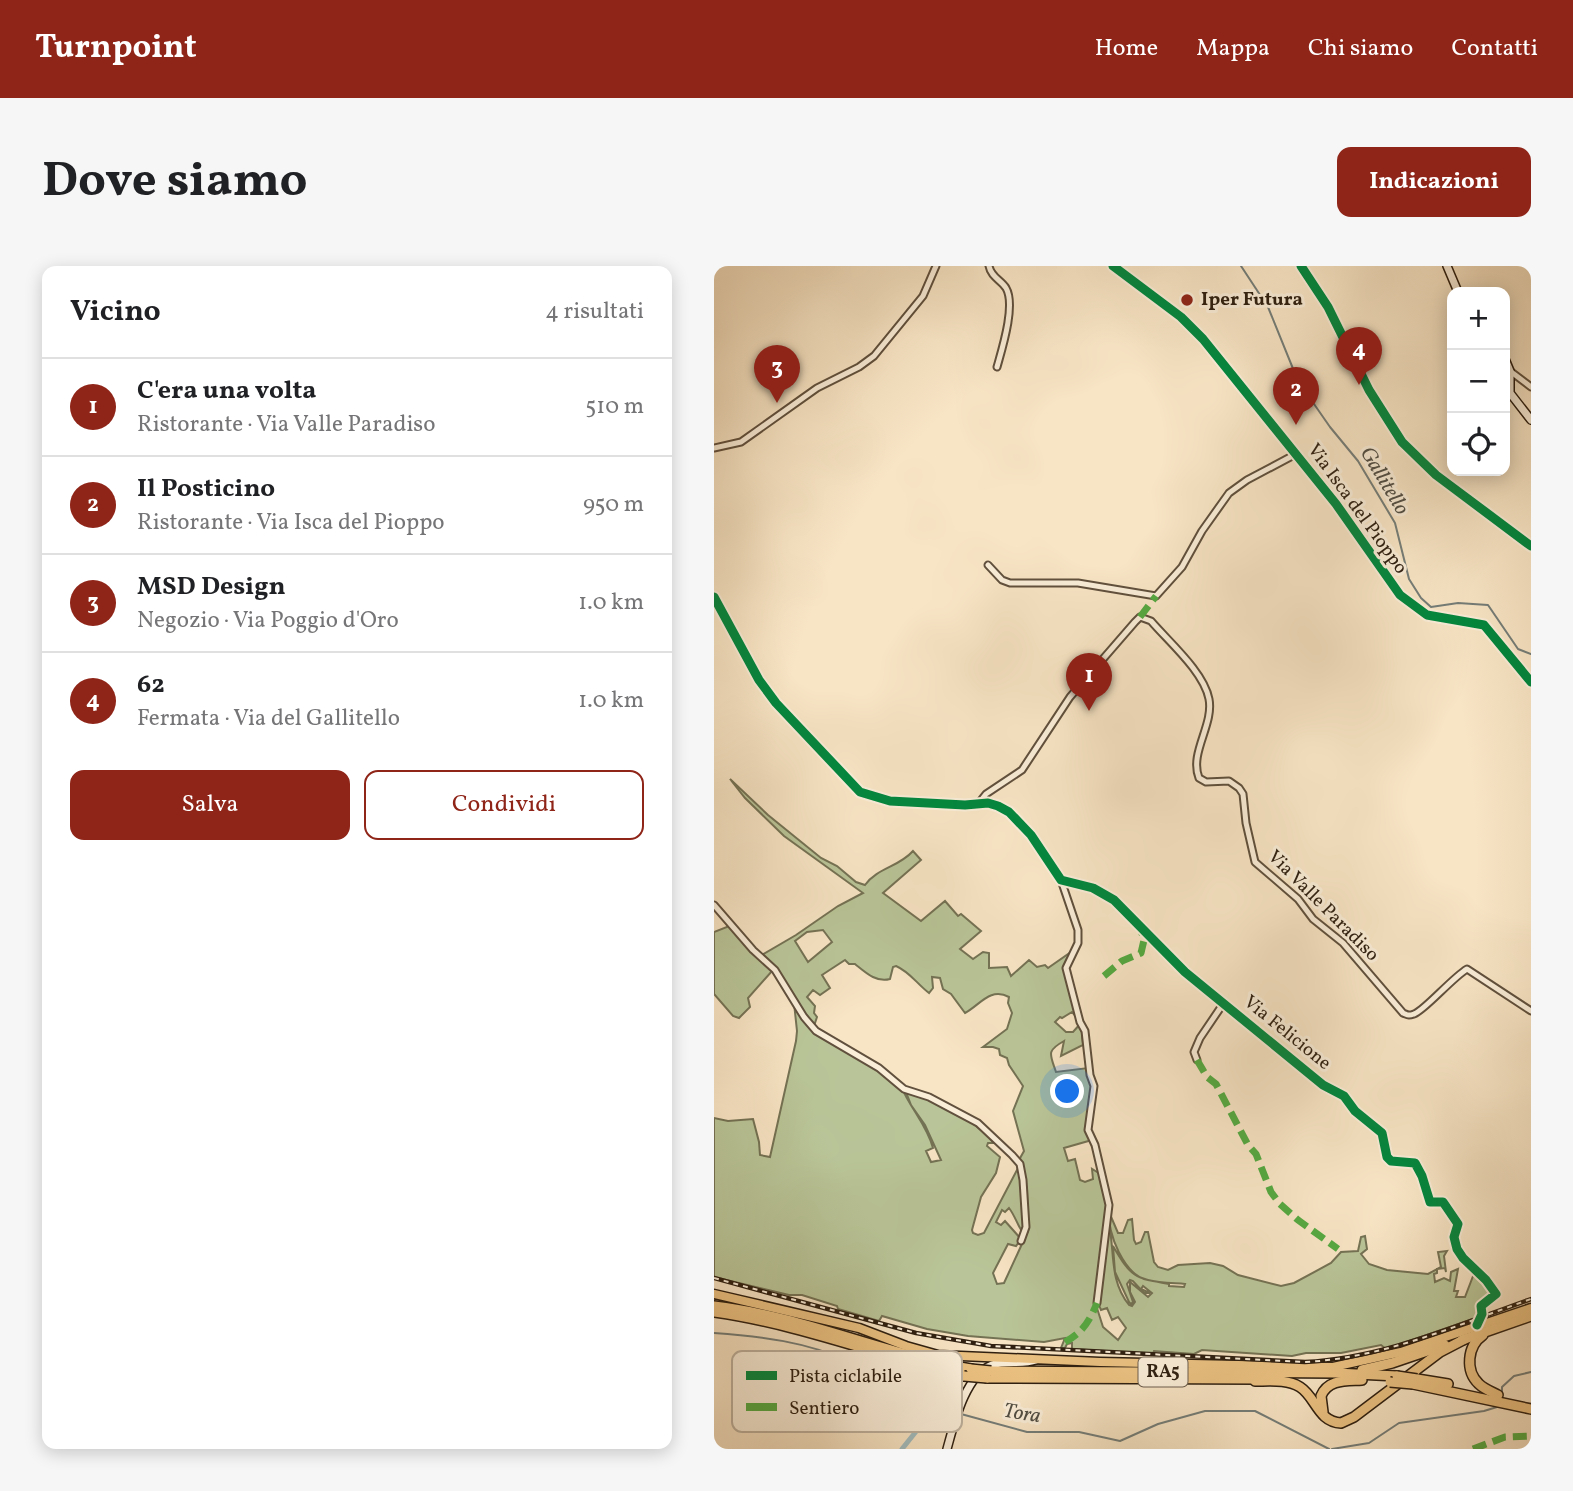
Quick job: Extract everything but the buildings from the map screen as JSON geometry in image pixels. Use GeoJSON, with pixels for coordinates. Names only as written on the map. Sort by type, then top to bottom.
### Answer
{"type":"FeatureCollection","features":[{"type":"Feature","properties":{"kind":"highway","name":"RA5"},"geometry":{"type":"LineString","coordinates":[[714,1306],[776,1316],[898,1351]]}},
{"type":"Feature","properties":{"kind":"highway","name":"RA5"},"geometry":{"type":"LineString","coordinates":[[714,1312],[807,1330],[873,1351]]}},
{"type":"Feature","properties":{"kind":"highway"},"geometry":{"type":"LineString","coordinates":[[1335,1373],[1377,1367],[1531,1316]]}},
{"type":"Feature","properties":{"kind":"highway"},"geometry":{"type":"LineString","coordinates":[[1489,1331],[1478,1338],[1472,1348],[1470,1368],[1481,1387],[1498,1395]]}},
{"type":"Feature","properties":{"kind":"highway"},"geometry":{"type":"LineString","coordinates":[[1229,1379],[1293,1384],[1304,1390],[1325,1417],[1341,1423],[1354,1417],[1440,1352],[1465,1339]]}},
{"type":"Feature","properties":{"kind":"highway","name":"RA5"},"geometry":{"type":"LineString","coordinates":[[962,1370],[967,1372]]}},
{"type":"Feature","properties":{"kind":"highway","name":"RA5"},"geometry":{"type":"LineString","coordinates":[[962,1371],[1229,1379],[1394,1379]]}},
{"type":"Feature","properties":{"kind":"highway","name":"RA5"},"geometry":{"type":"LineString","coordinates":[[989,1374],[1335,1373],[1415,1381],[1485,1395],[1531,1409]]}},
{"type":"Feature","properties":{"kind":"highway"},"geometry":{"type":"LineString","coordinates":[[1325,1417],[1320,1401],[1327,1386],[1332,1383],[1362,1380]]}},
{"type":"Feature","properties":{"kind":"highway","name":"RA5"},"geometry":{"type":"LineString","coordinates":[[1485,1395],[1498,1395],[1531,1403]]}},
{"type":"Feature","properties":{"kind":"main road"},"geometry":{"type":"LineString","coordinates":[[714,1294],[859,1328],[924,1351]]}},
{"type":"Feature","properties":{"kind":"main road"},"geometry":{"type":"LineString","coordinates":[[962,1356],[1334,1367],[1401,1352],[1478,1323],[1531,1308]]}},
{"type":"Feature","properties":{"kind":"street"},"geometry":{"type":"LineString","coordinates":[[714,448],[741,442],[817,388],[874,356],[923,296],[936,266]]}},
{"type":"Feature","properties":{"kind":"street"},"geometry":{"type":"LineString","coordinates":[[989,266],[990,271],[1006,287],[1009,306],[997,367]]}},
{"type":"Feature","properties":{"kind":"street","name":"Via Isca del Pioppo"},"geometry":{"type":"LineString","coordinates":[[1113,266],[1191,326],[1354,528],[1400,595],[1427,615],[1483,625],[1531,682]]}},
{"type":"Feature","properties":{"kind":"street"},"geometry":{"type":"LineString","coordinates":[[1301,266],[1328,307],[1374,398],[1402,442],[1436,475],[1531,546]]}},
{"type":"Feature","properties":{"kind":"street"},"geometry":{"type":"LineString","coordinates":[[1447,266],[1456,287]]}},
{"type":"Feature","properties":{"kind":"street"},"geometry":{"type":"LineString","coordinates":[[1510,371],[1531,387]]}},
{"type":"Feature","properties":{"kind":"street"},"geometry":{"type":"LineString","coordinates":[[1510,393],[1531,420]]}},
{"type":"Feature","properties":{"kind":"street"},"geometry":{"type":"LineString","coordinates":[[988,565],[1002,580],[1010,583],[1078,583],[1156,596],[1182,567],[1202,531],[1229,493],[1247,480],[1296,454]]}},
{"type":"Feature","properties":{"kind":"street"},"geometry":{"type":"LineString","coordinates":[[714,597],[765,688],[848,782],[860,792],[890,801],[965,806],[988,803],[1009,812],[1031,835],[1061,880],[1079,930],[1078,943],[1066,968],[1085,1031],[1090,1075],[1094,1086],[1088,1130],[1095,1145],[1109,1205],[1097,1303]]}},
{"type":"Feature","properties":{"kind":"street","name":"Via Valle Paradiso"},"geometry":{"type":"LineString","coordinates":[[978,804],[986,794],[1022,770],[1070,697],[1135,622],[1140,617],[1146,618],[1152,621],[1194,670],[1206,689],[1209,707],[1197,761],[1199,778],[1206,782],[1228,781],[1243,794],[1255,862],[1298,899],[1313,919],[1343,943],[1403,1013],[1411,1015],[1418,1012],[1467,969],[1531,1011]]}},
{"type":"Feature","properties":{"kind":"street","name":"Via Felicione"},"geometry":{"type":"LineString","coordinates":[[1061,880],[1093,888],[1114,900],[1185,972],[1323,1085],[1344,1096],[1355,1111],[1382,1133],[1385,1150],[1391,1161],[1415,1163],[1430,1202],[1443,1202],[1458,1224],[1454,1237],[1457,1249],[1496,1294],[1482,1306],[1478,1323]]}},
{"type":"Feature","properties":{"kind":"street"},"geometry":{"type":"LineString","coordinates":[[714,905],[775,970],[804,1017],[816,1031],[880,1068],[904,1089],[929,1097],[978,1123],[1012,1155],[1020,1164],[1023,1180],[1026,1227],[1021,1241]]}},
{"type":"Feature","properties":{"kind":"street","name":"Via Felicione"},"geometry":{"type":"LineString","coordinates":[[1197,1060],[1194,1052],[1200,1038],[1223,1004]]}},
{"type":"Feature","properties":{"kind":"street"},"geometry":{"type":"LineString","coordinates":[[962,1399],[974,1381],[994,1364],[1023,1363],[1039,1359]]}},
{"type":"Feature","properties":{"kind":"street"},"geometry":{"type":"LineString","coordinates":[[947,1449],[952,1432]]}},
{"type":"Feature","properties":{"kind":"green space"},"geometry":{"type":"Polygon","coordinates":[[[730,779],[768,815],[821,858],[837,866],[856,882],[865,885],[913,851],[921,860],[883,893],[921,921],[945,901],[958,916],[961,914],[981,931],[960,949],[973,959],[983,952],[989,953],[989,968],[1007,967],[1011,976],[1029,960],[1037,967],[1045,965],[1048,968],[1071,952],[1067,965],[1079,1020],[1072,1012],[1055,1022],[1066,1032],[1073,1032],[1081,1023],[1083,1045],[1061,1056],[1064,1041],[1052,1050],[1051,1057],[1056,1072],[1088,1068],[1092,1084],[1088,1119],[1092,1140],[1064,1148],[1068,1161],[1075,1159],[1080,1180],[1085,1182],[1093,1179],[1092,1169],[1102,1175],[1106,1213],[1096,1305],[1103,1327],[1118,1340],[1126,1328],[1118,1317],[1112,1320],[1107,1308],[1101,1310],[1099,1305],[1109,1224],[1115,1276],[1123,1296],[1132,1306],[1135,1302],[1130,1292],[1130,1282],[1148,1297],[1152,1293],[1143,1286],[1141,1289],[1150,1293],[1144,1293],[1130,1280],[1127,1284],[1133,1302],[1129,1302],[1115,1272],[1113,1246],[1129,1270],[1138,1276],[1125,1262],[1114,1241],[1109,1212],[1118,1233],[1123,1233],[1128,1220],[1132,1219],[1136,1244],[1141,1242],[1145,1232],[1148,1232],[1154,1262],[1158,1267],[1168,1270],[1178,1265],[1210,1263],[1223,1266],[1238,1275],[1281,1286],[1294,1283],[1331,1263],[1341,1252],[1358,1251],[1361,1237],[1365,1236],[1367,1249],[1361,1254],[1369,1264],[1387,1270],[1428,1274],[1437,1269],[1434,1274],[1435,1282],[1444,1278],[1450,1281],[1451,1272],[1458,1269],[1454,1291],[1458,1291],[1456,1297],[1465,1297],[1475,1271],[1495,1293],[1483,1301],[1479,1317],[1386,1349],[1381,1345],[1341,1353],[1306,1353],[1292,1356],[1202,1350],[1194,1354],[1154,1351],[1153,1354],[1072,1349],[1072,1343],[1061,1348],[1065,1338],[1044,1342],[968,1336],[927,1329],[882,1316],[879,1321],[802,1295],[789,1295],[714,1277],[714,1118],[728,1121],[753,1119],[760,1155],[770,1157],[796,1041],[794,1003],[809,1024],[901,1086],[909,1102],[923,1124],[930,1140],[933,1148],[926,1151],[931,1162],[941,1160],[925,1125],[911,1105],[906,1092],[908,1089],[966,1119],[994,1143],[988,1143],[987,1146],[1000,1157],[996,1173],[981,1197],[973,1233],[984,1233],[1018,1168],[1021,1167],[1019,1160],[1024,1151],[1013,1111],[1023,1086],[1007,1058],[1000,1055],[999,1049],[983,1047],[1007,1029],[1012,1013],[1009,997],[996,994],[965,1013],[951,994],[943,989],[940,978],[932,977],[933,988],[929,993],[896,966],[893,967],[890,979],[885,980],[871,976],[845,960],[822,975],[830,988],[820,995],[813,990],[807,997],[815,1006],[814,1013],[817,1017],[815,1023],[811,1023],[776,969],[760,956],[863,893],[784,836],[745,798],[730,779]],[[823,930],[807,932],[795,941],[808,962],[832,942],[823,930]],[[1021,1167],[1025,1235],[1009,1208],[1005,1212],[1002,1210],[996,1222],[1001,1225],[1005,1221],[1021,1239],[1016,1246],[1008,1244],[993,1273],[997,1284],[1004,1283],[1028,1231],[1027,1189],[1021,1167]],[[1154,1281],[1169,1286],[1184,1287],[1185,1284],[1154,1281]]]}},
{"type":"Feature","properties":{"kind":"green space"},"geometry":{"type":"Polygon","coordinates":[[[729,923],[773,970],[748,998],[750,1007],[739,1018],[733,1016],[714,994],[714,932],[727,927],[729,923]]]}},
{"type":"Feature","properties":{"kind":"green space"},"geometry":{"type":"Polygon","coordinates":[[[1447,1251],[1444,1256],[1446,1272],[1445,1268],[1437,1269],[1441,1267],[1438,1252],[1447,1251]]]}},
{"type":"Feature","properties":{"kind":"waterway","name":"Gallitello"},"geometry":{"type":"LineString","coordinates":[[1241,266],[1268,307],[1298,381],[1358,461],[1395,523],[1409,579],[1421,598],[1431,607],[1458,603],[1488,605],[1518,649],[1531,654]]}},
{"type":"Feature","properties":{"kind":"waterway","name":"Tora"},"geometry":{"type":"LineString","coordinates":[[714,1333],[766,1338],[823,1351]]}},
{"type":"Feature","properties":{"kind":"waterway","name":"Tora"},"geometry":{"type":"LineString","coordinates":[[1502,1400],[1502,1387],[1514,1376],[1531,1372]]}},
{"type":"Feature","properties":{"kind":"waterway","name":"Tora"},"geometry":{"type":"LineString","coordinates":[[1332,1449],[1369,1443],[1399,1423],[1497,1407]]}},
{"type":"Feature","properties":{"kind":"waterway","name":"Tora"},"geometry":{"type":"LineString","coordinates":[[962,1414],[1027,1432],[1079,1432],[1120,1441],[1158,1424],[1205,1411],[1255,1411],[1329,1449]]}},
{"type":"Feature","properties":{"kind":"waterway"},"geometry":{"type":"LineString","coordinates":[[902,1449],[916,1432]]}},
{"type":"Feature","properties":{"kind":"railway"},"geometry":{"type":"LineString","coordinates":[[714,1278],[916,1333],[991,1346],[1305,1362],[1392,1347],[1531,1299]]}},
{"type":"Feature","properties":{"kind":"marked path"},"geometry":{"type":"LineString","coordinates":[[1140,617],[1156,596]]}},
{"type":"Feature","properties":{"kind":"marked path"},"geometry":{"type":"LineString","coordinates":[[1104,976],[1122,961],[1141,953],[1144,940],[1141,930]]}},
{"type":"Feature","properties":{"kind":"marked path"},"geometry":{"type":"LineString","coordinates":[[1197,1060],[1207,1077],[1216,1084],[1248,1145],[1256,1154],[1271,1192],[1298,1220],[1338,1249]]}},
{"type":"Feature","properties":{"kind":"marked path"},"geometry":{"type":"LineString","coordinates":[[1065,1342],[1085,1326],[1097,1303]]}},
{"type":"Feature","properties":{"kind":"marked path"},"geometry":{"type":"LineString","coordinates":[[1473,1449],[1505,1437],[1531,1436]]}},
{"type":"Feature","properties":{"kind":"cycle path"},"geometry":{"type":"LineString","coordinates":[[1113,266],[1181,317],[1203,339],[1336,504],[1400,595],[1427,615],[1484,625],[1531,682]]}},
{"type":"Feature","properties":{"kind":"cycle path"},"geometry":{"type":"LineString","coordinates":[[1301,266],[1328,307],[1369,390],[1402,442],[1436,475],[1531,546]]}},
{"type":"Feature","properties":{"kind":"cycle path"},"geometry":{"type":"LineString","coordinates":[[714,597],[759,680],[776,703],[860,792],[890,801],[965,805],[988,803],[1009,812],[1031,835],[1061,880],[1093,888],[1114,900],[1185,972],[1323,1085],[1344,1096],[1355,1111],[1382,1133],[1387,1157],[1391,1161],[1415,1163],[1430,1202],[1443,1202],[1458,1224],[1454,1237],[1457,1249],[1496,1294],[1481,1306],[1482,1314],[1477,1325]]}},
{"type":"Feature","properties":{"kind":"place","name":"Iper Futura"},"geometry":{"type":"Point","coordinates":[1187,300]}},
{"type":"Feature","properties":{"kind":"place","name":"62"},"geometry":{"type":"Point","coordinates":[1359,385]}},
{"type":"Feature","properties":{"kind":"place","name":"MSD Design"},"geometry":{"type":"Point","coordinates":[777,403]}},
{"type":"Feature","properties":{"kind":"place","name":"Il Posticino"},"geometry":{"type":"Point","coordinates":[1296,425]}},
{"type":"Feature","properties":{"kind":"place","name":"C'era una volta"},"geometry":{"type":"Point","coordinates":[1089,711]}}]}
